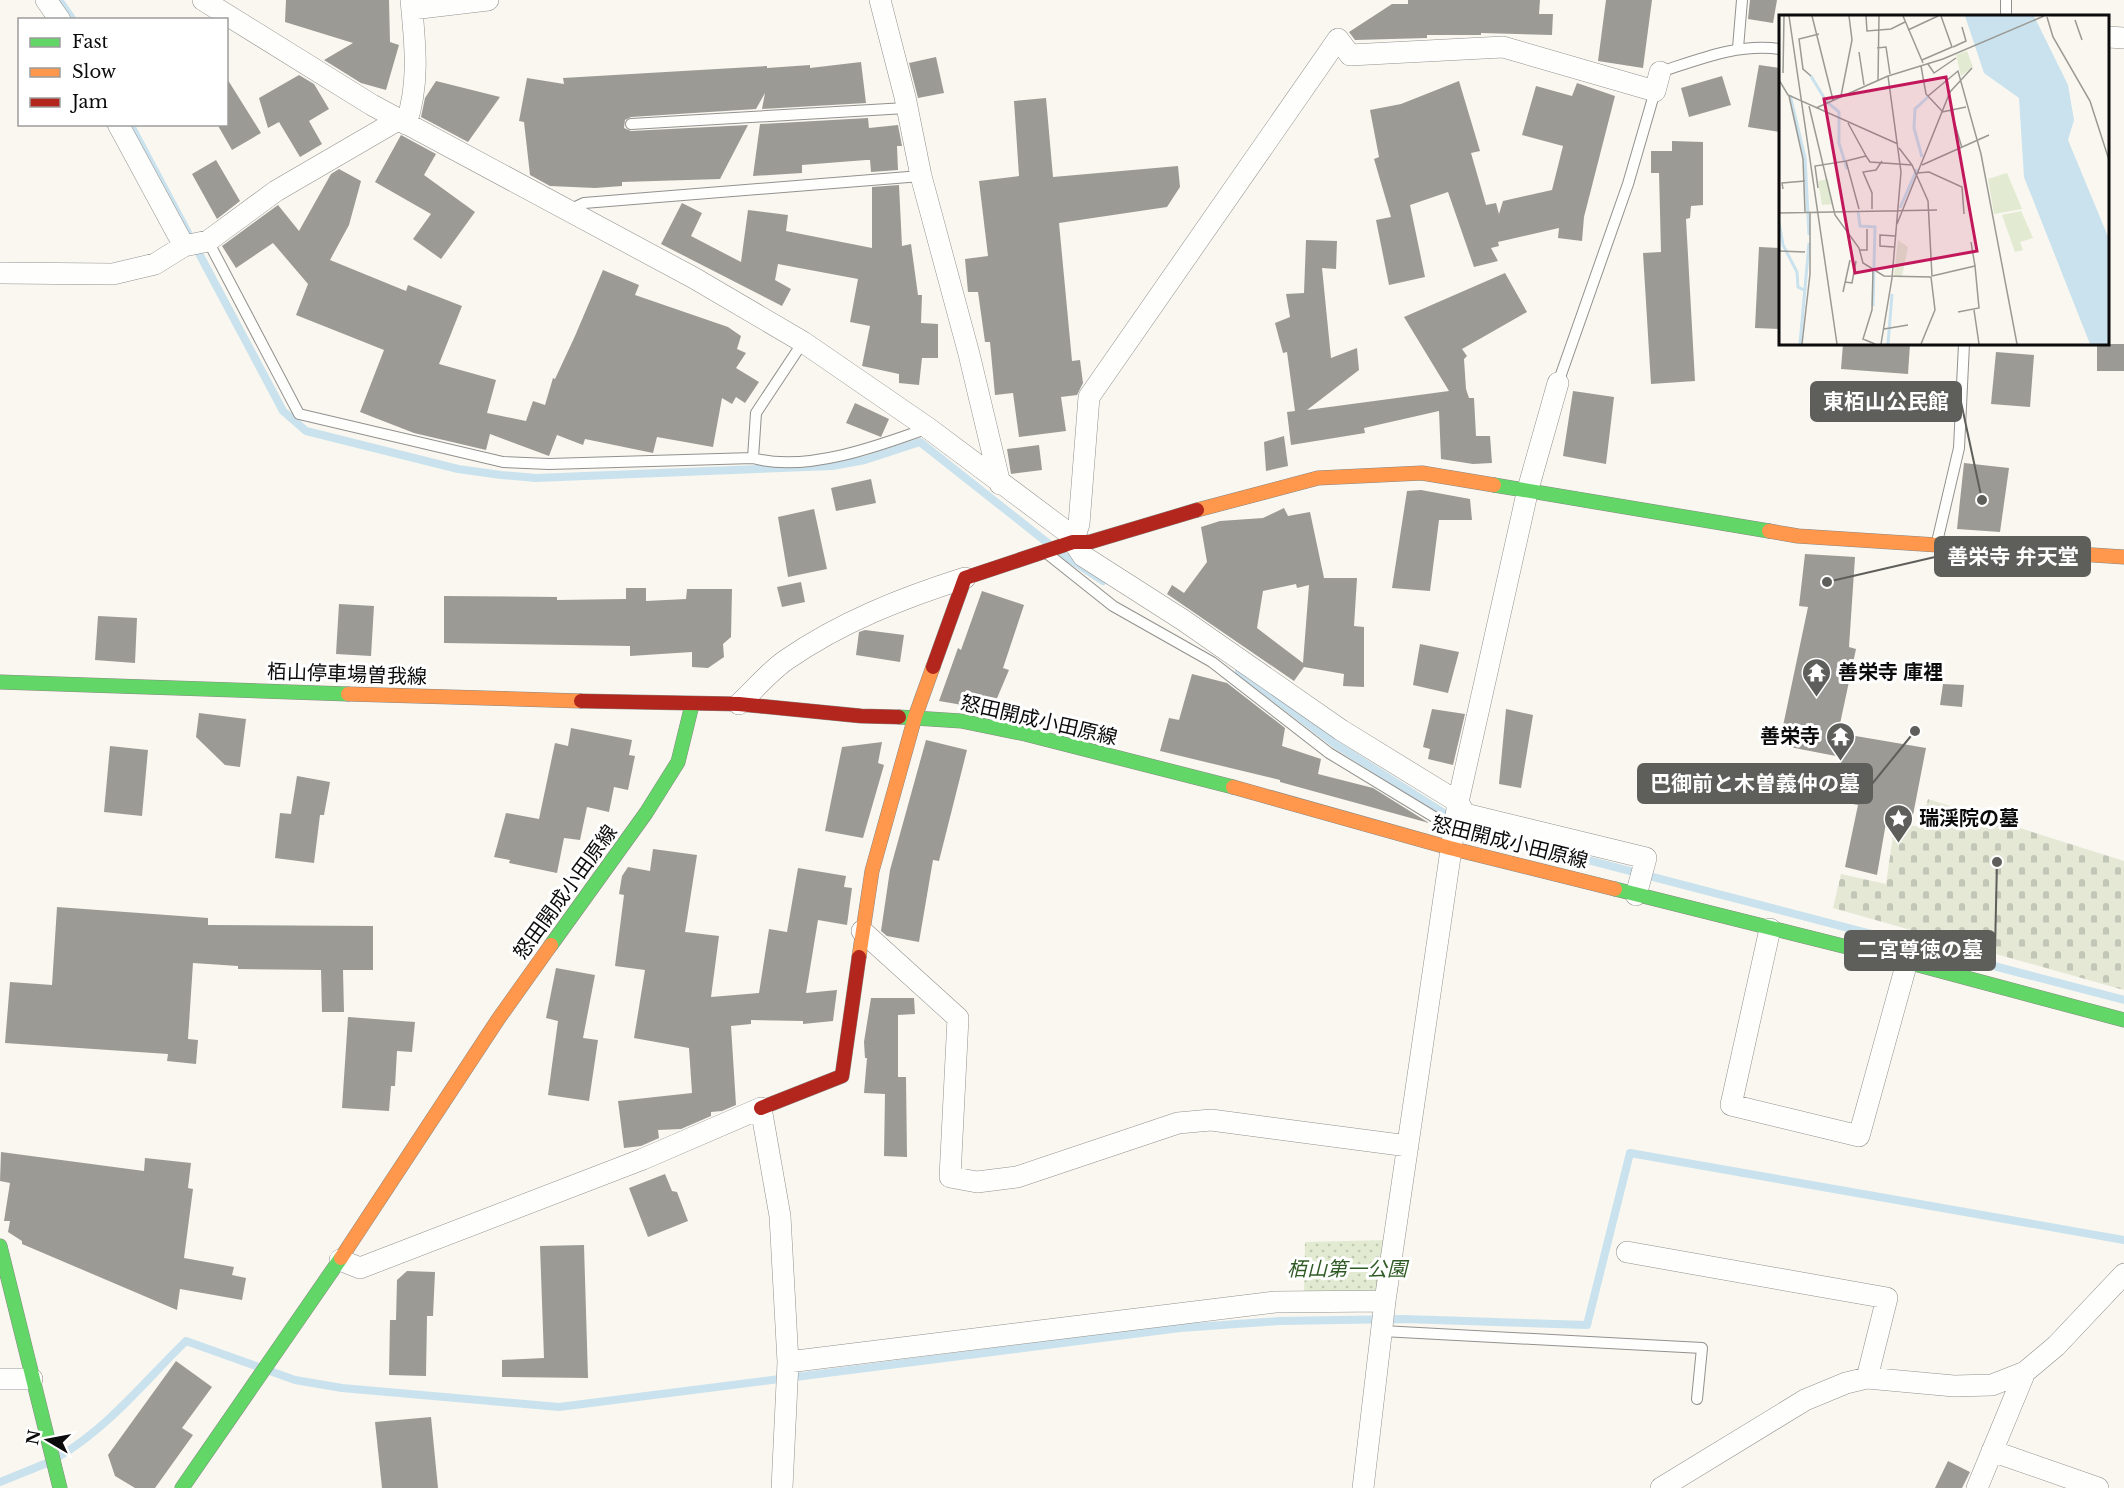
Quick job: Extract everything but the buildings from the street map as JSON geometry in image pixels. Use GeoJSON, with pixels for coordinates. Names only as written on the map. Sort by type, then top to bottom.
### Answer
{"type":"FeatureCollection","features":[{"type":"Feature","properties":{"kind":"main road"},"geometry":{"type":"LineString","coordinates":[[761,1108],[842,1076],[872,871],[915,717],[965,578],[1072,542],[1090,542],[1261,491],[1318,478],[1422,473],[1798,536],[2124,557]]}},
{"type":"Feature","properties":{"kind":"main road","name":"栢山停車場曽我線"},"geometry":{"type":"LineString","coordinates":[[0,682],[692,705]]}},
{"type":"Feature","properties":{"kind":"main road","name":"怒田開成小田原線"},"geometry":{"type":"LineString","coordinates":[[182,1488],[340,1260],[499,1018],[646,813],[678,762],[692,705],[739,704],[861,716],[961,721],[1025,734],[1240,789],[1453,835],[1636,895],[1907,962],[2124,1020]]}},
{"type":"Feature","properties":{"kind":"main road"},"geometry":{"type":"LineString","coordinates":[[0,1246],[4,1275],[60,1488]]}},
{"type":"Feature","properties":{"kind":"street"},"geometry":{"type":"LineString","coordinates":[[46,0],[59,18]]}},
{"type":"Feature","properties":{"kind":"street"},"geometry":{"type":"LineString","coordinates":[[203,0],[236,23],[402,122],[694,278],[803,342],[928,428],[1067,532],[1083,556],[1183,620],[1341,730],[1458,804],[1465,814],[1646,858],[1636,895]]}},
{"type":"Feature","properties":{"kind":"street"},"geometry":{"type":"LineString","coordinates":[[0,273],[112,274],[155,264],[184,246],[208,241],[276,191],[402,122],[416,87],[412,4],[488,0]]}},
{"type":"Feature","properties":{"kind":"street"},"geometry":{"type":"LineString","coordinates":[[880,0],[905,97],[921,176],[969,354],[1000,484]]}},
{"type":"Feature","properties":{"kind":"street"},"geometry":{"type":"LineString","coordinates":[[2109,37],[2124,38]]}},
{"type":"Feature","properties":{"kind":"street"},"geometry":{"type":"LineString","coordinates":[[1072,542],[1079,524],[1089,397],[1338,39],[1350,55],[1503,47],[1658,81]]}},
{"type":"Feature","properties":{"kind":"street"},"geometry":{"type":"LineString","coordinates":[[119,126],[184,246]]}},
{"type":"Feature","properties":{"kind":"street"},"geometry":{"type":"LineString","coordinates":[[1363,1488],[1385,1301],[1458,804],[1528,489],[1558,383]]}},
{"type":"Feature","properties":{"kind":"street"},"geometry":{"type":"LineString","coordinates":[[739,704],[784,661],[828,634],[870,612],[965,578]]}},
{"type":"Feature","properties":{"kind":"street"},"geometry":{"type":"LineString","coordinates":[[1770,929],[1731,1105],[1859,1136],[1907,962]]}},
{"type":"Feature","properties":{"kind":"street"},"geometry":{"type":"LineString","coordinates":[[862,931],[958,1018],[950,1177],[977,1182],[1017,1177],[1178,1123],[1211,1120],[1408,1146]]}},
{"type":"Feature","properties":{"kind":"street"},"geometry":{"type":"LineString","coordinates":[[340,1260],[360,1268],[643,1159],[761,1108],[780,1216],[788,1362],[782,1488]]}},
{"type":"Feature","properties":{"kind":"street"},"geometry":{"type":"LineString","coordinates":[[1627,1252],[1887,1298],[1867,1378]]}},
{"type":"Feature","properties":{"kind":"street"},"geometry":{"type":"LineString","coordinates":[[1661,1488],[1805,1400],[1845,1383],[1867,1378],[1954,1386],[1992,1385],[2025,1372],[2056,1346],[2124,1274]]}},
{"type":"Feature","properties":{"kind":"street"},"geometry":{"type":"LineString","coordinates":[[788,1362],[1275,1302],[1385,1301]]}},
{"type":"Feature","properties":{"kind":"street"},"geometry":{"type":"LineString","coordinates":[[1977,1488],[2025,1372]]}},
{"type":"Feature","properties":{"kind":"street"},"geometry":{"type":"LineString","coordinates":[[0,1379],[32,1379]]}},
{"type":"Feature","properties":{"kind":"street"},"geometry":{"type":"LineString","coordinates":[[1992,1451],[2098,1488]]}},
{"type":"Feature","properties":{"kind":"lane"},"geometry":{"type":"LineString","coordinates":[[1738,48],[1742,0]]}},
{"type":"Feature","properties":{"kind":"lane"},"geometry":{"type":"LineString","coordinates":[[1558,383],[1628,184],[1658,81],[1738,48],[1761,46],[1779,49]]}},
{"type":"Feature","properties":{"kind":"lane"},"geometry":{"type":"LineString","coordinates":[[631,124],[906,108]]}},
{"type":"Feature","properties":{"kind":"lane"},"geometry":{"type":"LineString","coordinates":[[567,211],[584,203],[921,176]]}},
{"type":"Feature","properties":{"kind":"lane"},"geometry":{"type":"LineString","coordinates":[[208,241],[299,414],[503,462],[549,464],[753,458],[769,463],[840,456],[870,450],[928,428]]}},
{"type":"Feature","properties":{"kind":"lane"},"geometry":{"type":"LineString","coordinates":[[753,458],[756,413],[803,342]]}},
{"type":"Feature","properties":{"kind":"lane"},"geometry":{"type":"LineString","coordinates":[[1936,545],[1959,448],[1964,345]]}},
{"type":"Feature","properties":{"kind":"lane"},"geometry":{"type":"LineString","coordinates":[[1047,552],[1113,606],[1212,662],[1329,753],[1453,835]]}},
{"type":"Feature","properties":{"kind":"lane"},"geometry":{"type":"LineString","coordinates":[[1382,1331],[1702,1348],[1697,1399]]}},
{"type":"Feature","properties":{"kind":"green space"},"geometry":{"type":"Polygon","coordinates":[[[1928,799],[2124,861],[2124,990],[1833,908],[1841,874],[1886,884],[1895,822],[1920,827],[1928,799]]]}},
{"type":"Feature","properties":{"kind":"green space","name":"栢山第一公園"},"geometry":{"type":"Polygon","coordinates":[[[1389,1240],[1381,1296],[1304,1298],[1305,1242],[1389,1240]]]}},
{"type":"Feature","properties":{"kind":"waterway"},"geometry":{"type":"LineString","coordinates":[[59,0],[72,18]]}},
{"type":"Feature","properties":{"kind":"waterway"},"geometry":{"type":"LineString","coordinates":[[131,126],[283,411],[306,431],[458,469],[536,478],[832,466],[865,460],[920,442],[1049,544]]}},
{"type":"Feature","properties":{"kind":"waterway"},"geometry":{"type":"LineString","coordinates":[[1062,554],[1103,581]]}},
{"type":"Feature","properties":{"kind":"waterway"},"geometry":{"type":"LineString","coordinates":[[1239,671],[1335,744],[1469,829],[2124,1000]]}},
{"type":"Feature","properties":{"kind":"waterway"},"geometry":{"type":"LineString","coordinates":[[58,1457],[93,1433],[186,1341],[295,1380],[342,1388],[559,1407],[1180,1328],[1279,1321],[1404,1319],[1587,1325],[1630,1153],[2124,1240]]}},
{"type":"Feature","properties":{"kind":"waterway"},"geometry":{"type":"LineString","coordinates":[[0,1482],[47,1463]]}},
{"type":"Feature","properties":{"kind":"traffic: fast"},"geometry":{"type":"LineString","coordinates":[[1494,485],[1769,531]]}},
{"type":"Feature","properties":{"kind":"traffic: fast"},"geometry":{"type":"LineString","coordinates":[[0,682],[348,694]]}},
{"type":"Feature","properties":{"kind":"traffic: fast"},"geometry":{"type":"LineString","coordinates":[[551,945],[646,813],[678,762],[692,705]]}},
{"type":"Feature","properties":{"kind":"traffic: fast"},"geometry":{"type":"LineString","coordinates":[[899,717],[961,721],[1025,734],[1233,787]]}},
{"type":"Feature","properties":{"kind":"traffic: fast"},"geometry":{"type":"LineString","coordinates":[[1615,889],[1907,962],[2124,1020]]}},
{"type":"Feature","properties":{"kind":"traffic: fast"},"geometry":{"type":"LineString","coordinates":[[0,1246],[60,1488]]}},
{"type":"Feature","properties":{"kind":"traffic: fast"},"geometry":{"type":"LineString","coordinates":[[182,1488],[341,1258]]}},
{"type":"Feature","properties":{"kind":"traffic: slow"},"geometry":{"type":"LineString","coordinates":[[1197,510],[1318,478],[1422,473],[1494,485]]}},
{"type":"Feature","properties":{"kind":"traffic: slow"},"geometry":{"type":"LineString","coordinates":[[1769,531],[1798,536],[2124,557]]}},
{"type":"Feature","properties":{"kind":"traffic: slow"},"geometry":{"type":"LineString","coordinates":[[859,957],[872,871],[915,717],[933,667]]}},
{"type":"Feature","properties":{"kind":"traffic: slow"},"geometry":{"type":"LineString","coordinates":[[348,694],[581,701]]}},
{"type":"Feature","properties":{"kind":"traffic: slow"},"geometry":{"type":"LineString","coordinates":[[1233,787],[1450,848],[1615,889]]}},
{"type":"Feature","properties":{"kind":"traffic: slow"},"geometry":{"type":"LineString","coordinates":[[341,1258],[499,1018],[551,945]]}},
{"type":"Feature","properties":{"kind":"traffic: jam"},"geometry":{"type":"LineString","coordinates":[[933,667],[965,578],[1073,542],[1090,542],[1197,510]]}},
{"type":"Feature","properties":{"kind":"traffic: jam"},"geometry":{"type":"LineString","coordinates":[[581,701],[739,704],[861,716],[899,717]]}},
{"type":"Feature","properties":{"kind":"traffic: jam"},"geometry":{"type":"LineString","coordinates":[[761,1108],[842,1076],[859,957]]}},
{"type":"Feature","properties":{"kind":"place","name":"東栢山公民館"},"geometry":{"type":"Point","coordinates":[1982,500]}},
{"type":"Feature","properties":{"kind":"place","name":"善栄寺 弁天堂"},"geometry":{"type":"Point","coordinates":[1827,582]}},
{"type":"Feature","properties":{"kind":"place","name":"善栄寺 庫裡"},"geometry":{"type":"Point","coordinates":[1817,698]}},
{"type":"Feature","properties":{"kind":"place","name":"巴御前と木曽義仲の墓"},"geometry":{"type":"Point","coordinates":[1915,731]}},
{"type":"Feature","properties":{"kind":"place","name":"善栄寺"},"geometry":{"type":"Point","coordinates":[1841,762]}},
{"type":"Feature","properties":{"kind":"place","name":"瑞渓院の墓"},"geometry":{"type":"Point","coordinates":[1898,844]}},
{"type":"Feature","properties":{"kind":"place","name":"二宮尊徳の墓"},"geometry":{"type":"Point","coordinates":[1997,862]}}]}
